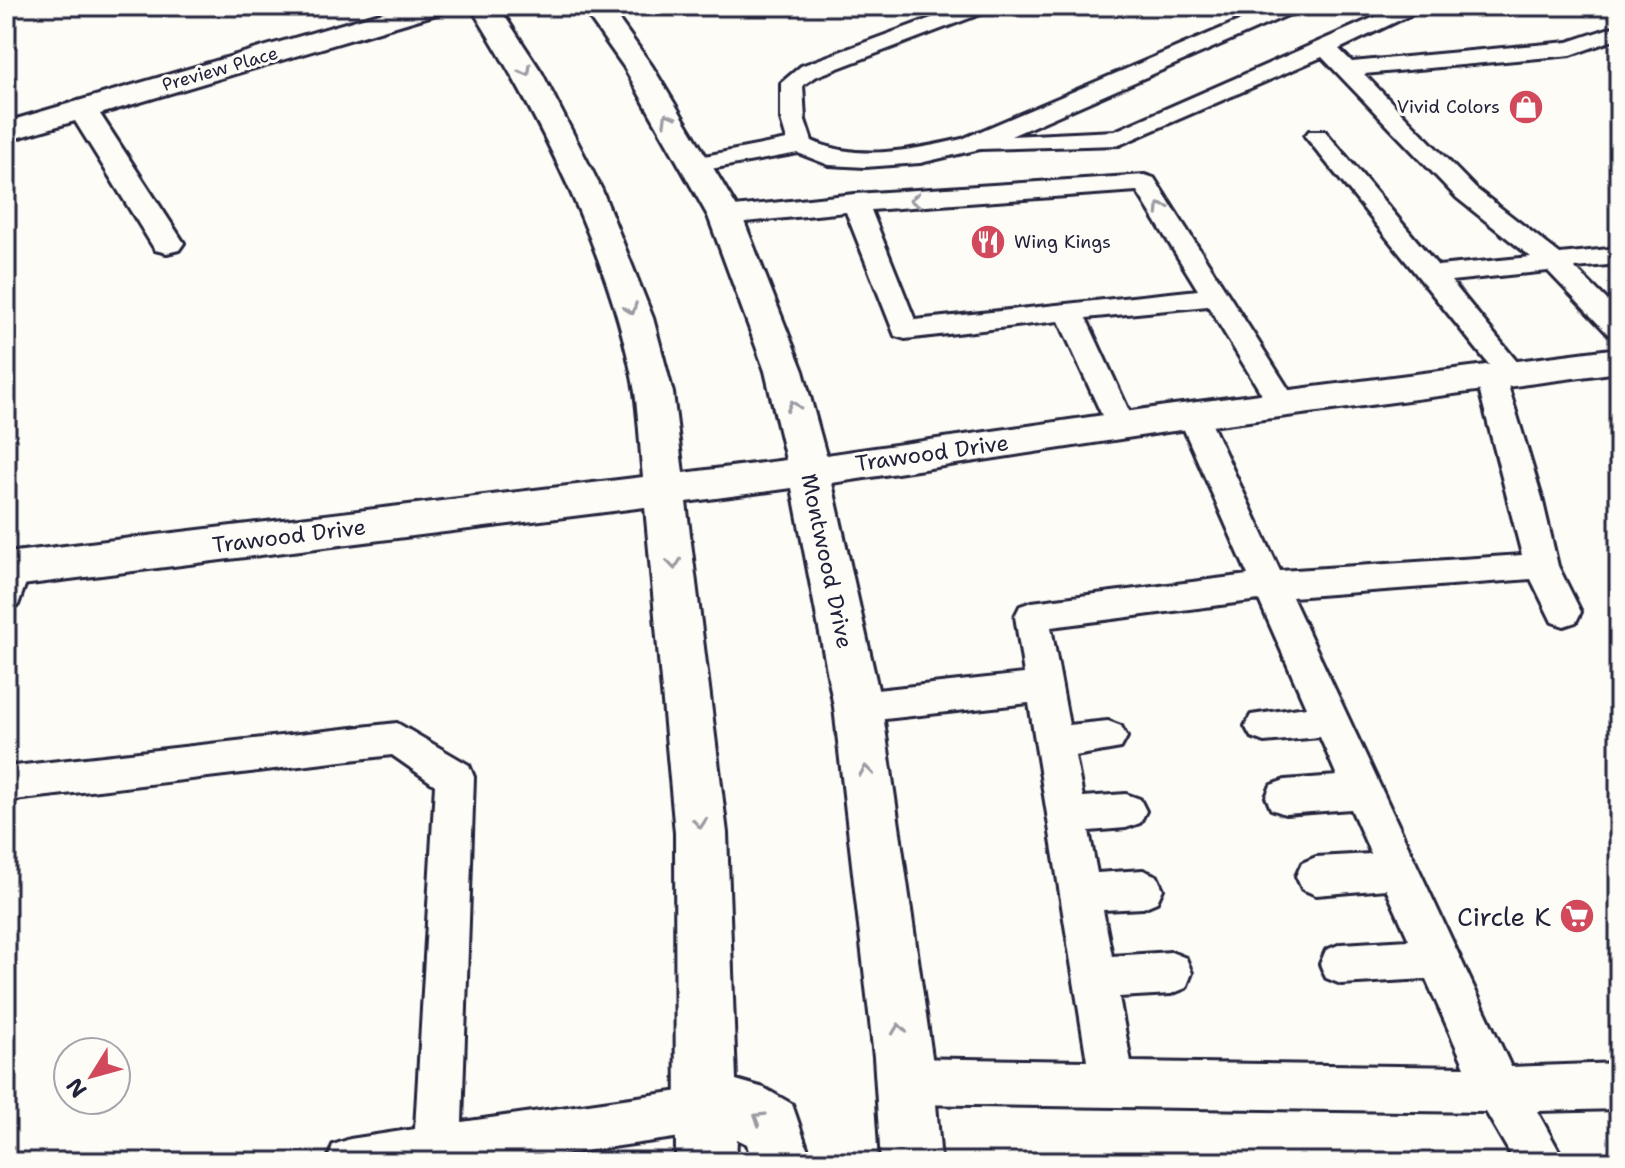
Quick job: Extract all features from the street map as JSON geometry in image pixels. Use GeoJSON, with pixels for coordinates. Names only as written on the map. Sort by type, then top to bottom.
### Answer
{"type":"FeatureCollection","features":[{"type":"Feature","properties":{"kind":"main road","name":"Preview Place"},"geometry":{"type":"LineString","coordinates":[[6,132],[433,6]]}},
{"type":"Feature","properties":{"kind":"main road"},"geometry":{"type":"LineString","coordinates":[[484,6],[527,73],[586,190],[635,318],[654,393],[701,833],[707,1136]]}},
{"type":"Feature","properties":{"kind":"main road","name":"Montwood Drive"},"geometry":{"type":"LineString","coordinates":[[595,6],[638,66],[725,216],[784,371],[858,707],[904,1081],[911,1162]]}},
{"type":"Feature","properties":{"kind":"main road"},"geometry":{"type":"LineString","coordinates":[[82,109],[167,243]]}},
{"type":"Feature","properties":{"kind":"main road","name":"Trawood Drive"},"geometry":{"type":"LineString","coordinates":[[9,579],[666,487],[808,472],[1193,416],[1619,360]]}},
{"type":"Feature","properties":{"kind":"main road"},"geometry":{"type":"LineString","coordinates":[[707,1136],[743,1109],[771,1125],[782,1162]]}},
{"type":"Feature","properties":{"kind":"lane"},"geometry":{"type":"LineString","coordinates":[[801,145],[793,120],[792,83],[809,71],[984,6]]}},
{"type":"Feature","properties":{"kind":"lane"},"geometry":{"type":"LineString","coordinates":[[969,145],[1292,6]]}},
{"type":"Feature","properties":{"kind":"lane"},"geometry":{"type":"LineString","coordinates":[[694,165],[801,145],[829,158],[865,160],[920,156],[969,145],[1119,138],[1418,6]]}},
{"type":"Feature","properties":{"kind":"lane"},"geometry":{"type":"LineString","coordinates":[[1346,69],[1571,48],[1619,31]]}},
{"type":"Feature","properties":{"kind":"lane"},"geometry":{"type":"LineString","coordinates":[[1325,47],[1466,193],[1555,263],[1619,329]]}},
{"type":"Feature","properties":{"kind":"lane"},"geometry":{"type":"LineString","coordinates":[[1317,136],[1430,275],[1502,376],[1541,566],[1564,612]]}},
{"type":"Feature","properties":{"kind":"lane"},"geometry":{"type":"LineString","coordinates":[[725,216],[855,202],[951,199],[979,213],[1109,194],[1135,208],[1171,259],[1201,271],[1283,404]]}},
{"type":"Feature","properties":{"kind":"lane"},"geometry":{"type":"LineString","coordinates":[[855,202],[905,330],[1218,297]]}},
{"type":"Feature","properties":{"kind":"lane"},"geometry":{"type":"LineString","coordinates":[[1430,275],[1619,256]]}},
{"type":"Feature","properties":{"kind":"lane"},"geometry":{"type":"LineString","coordinates":[[1069,311],[1121,426]]}},
{"type":"Feature","properties":{"kind":"lane"},"geometry":{"type":"LineString","coordinates":[[1193,416],[1273,585],[1498,1090],[1542,1162]]}},
{"type":"Feature","properties":{"kind":"lane"},"geometry":{"type":"LineString","coordinates":[[1113,1085],[1032,616],[1273,585],[1541,566]]}},
{"type":"Feature","properties":{"kind":"lane"},"geometry":{"type":"LineString","coordinates":[[858,707],[1043,687]]}},
{"type":"Feature","properties":{"kind":"lane"},"geometry":{"type":"LineString","coordinates":[[1264,726],[1333,721]]}},
{"type":"Feature","properties":{"kind":"lane"},"geometry":{"type":"LineString","coordinates":[[1053,742],[1108,737]]}},
{"type":"Feature","properties":{"kind":"lane"},"geometry":{"type":"LineString","coordinates":[[6,784],[397,739],[455,777],[437,1156]]}},
{"type":"Feature","properties":{"kind":"lane"},"geometry":{"type":"LineString","coordinates":[[1285,797],[1364,791]]}},
{"type":"Feature","properties":{"kind":"lane"},"geometry":{"type":"LineString","coordinates":[[1066,815],[1126,811]]}},
{"type":"Feature","properties":{"kind":"lane"},"geometry":{"type":"LineString","coordinates":[[1316,876],[1400,870]]}},
{"type":"Feature","properties":{"kind":"lane"},"geometry":{"type":"LineString","coordinates":[[1079,893],[1143,889]]}},
{"type":"Feature","properties":{"kind":"lane"},"geometry":{"type":"LineString","coordinates":[[1341,964],[1440,958]]}},
{"type":"Feature","properties":{"kind":"lane"},"geometry":{"type":"LineString","coordinates":[[1094,978],[1171,973]]}},
{"type":"Feature","properties":{"kind":"lane"},"geometry":{"type":"LineString","coordinates":[[904,1081],[1498,1090],[1619,1086]]}},
{"type":"Feature","properties":{"kind":"lane"},"geometry":{"type":"LineString","coordinates":[[350,1162],[707,1136]]}},
{"type":"Feature","properties":{"kind":"place","name":"Vivid Colors"},"geometry":{"type":"Point","coordinates":[1526,107]}},
{"type":"Feature","properties":{"kind":"place","name":"Wing Kings"},"geometry":{"type":"Point","coordinates":[988,242]}},
{"type":"Feature","properties":{"kind":"place","name":"Circle K"},"geometry":{"type":"Point","coordinates":[1577,916]}}]}
